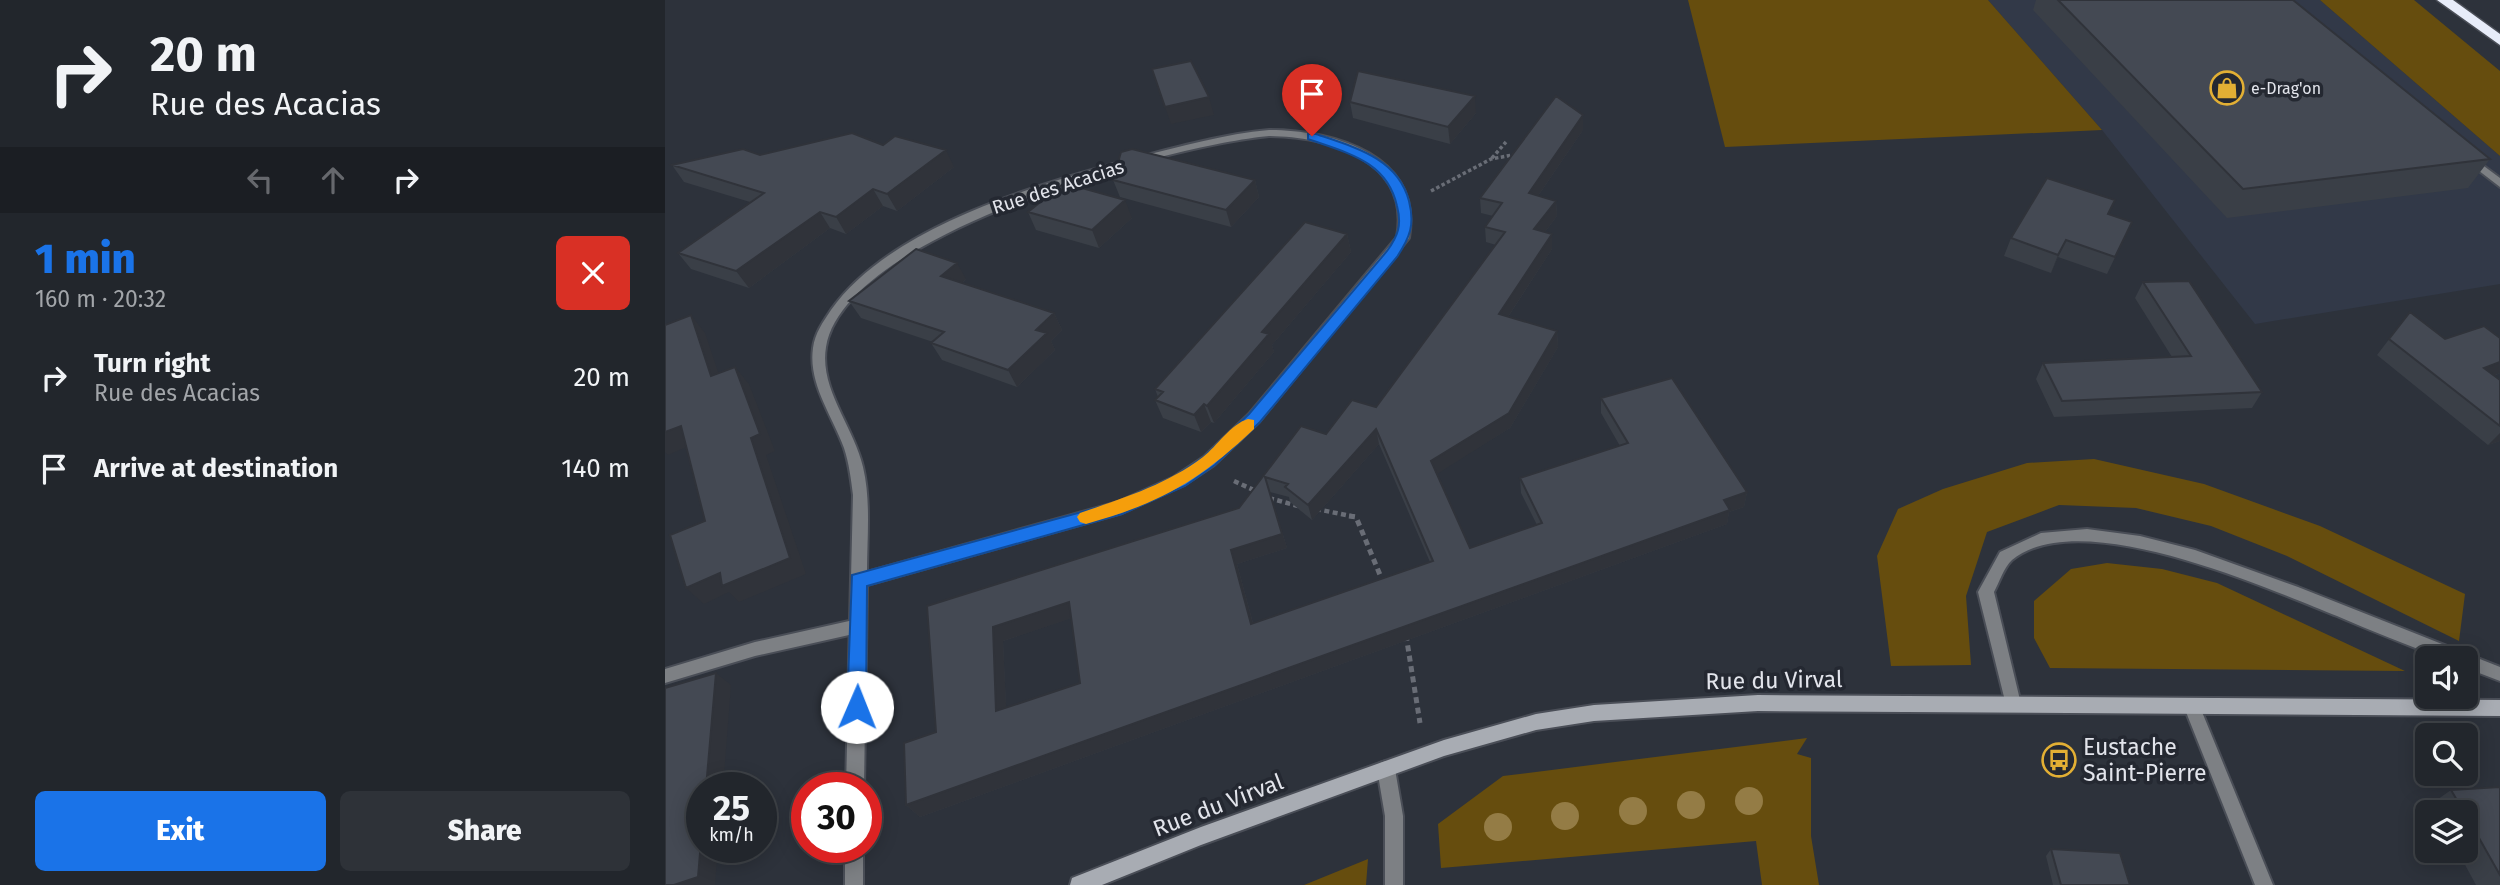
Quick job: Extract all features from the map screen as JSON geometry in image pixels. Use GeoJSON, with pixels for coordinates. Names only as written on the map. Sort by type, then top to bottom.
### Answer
{"type":"FeatureCollection","features":[{"type":"Feature","properties":{"kind":"highway"},"geometry":{"type":"LineString","coordinates":[[2444,0],[2500,41]]}},
{"type":"Feature","properties":{"kind":"street","name":"Rue des Acacias"},"geometry":{"type":"LineString","coordinates":[[855,772],[860,491],[856,463],[818,371],[818,351],[824,329],[837,309],[872,274],[935,235],[1030,193],[1133,162],[1247,135],[1292,134],[1348,147],[1392,176],[1405,205]]}},
{"type":"Feature","properties":{"kind":"street"},"geometry":{"type":"LineString","coordinates":[[2459,149],[2500,184]]}},
{"type":"Feature","properties":{"kind":"street"},"geometry":{"type":"LineString","coordinates":[[859,581],[1122,507],[1179,481],[1202,466],[1255,418],[1392,254],[1403,238],[1407,220],[1405,205]]}},
{"type":"Feature","properties":{"kind":"street"},"geometry":{"type":"LineString","coordinates":[[2013,704],[1986,592],[1990,575],[2003,559],[2022,546],[2046,538],[2101,536],[2186,554],[2298,594],[2429,646]]}},
{"type":"Feature","properties":{"kind":"street"},"geometry":{"type":"LineString","coordinates":[[665,676],[755,649],[858,626]]}},
{"type":"Feature","properties":{"kind":"street"},"geometry":{"type":"LineString","coordinates":[[2478,666],[2500,674]]}},
{"type":"Feature","properties":{"kind":"street","name":"Rue du Virval"},"geometry":{"type":"LineString","coordinates":[[1079,885],[1489,733],[1594,713],[1758,703],[2500,708]]}},
{"type":"Feature","properties":{"kind":"street"},"geometry":{"type":"LineString","coordinates":[[2192,707],[2264,885]]}},
{"type":"Feature","properties":{"kind":"street"},"geometry":{"type":"LineString","coordinates":[[1386,769],[1394,816],[1394,885]]}},
{"type":"Feature","properties":{"kind":"street"},"geometry":{"type":"LineString","coordinates":[[854,863],[854,885]]}},
{"type":"Feature","properties":{"kind":"path"},"geometry":{"type":"LineString","coordinates":[[1491,159],[1506,142]]}},
{"type":"Feature","properties":{"kind":"path"},"geometry":{"type":"LineString","coordinates":[[1405,205],[1491,159],[1521,153]]}},
{"type":"Feature","properties":{"kind":"path"},"geometry":{"type":"LineString","coordinates":[[1202,466],[1279,502],[1356,517],[1388,592]]}},
{"type":"Feature","properties":{"kind":"path"},"geometry":{"type":"LineString","coordinates":[[1404,629],[1409,641],[1425,755]]}},
{"type":"Feature","properties":{"kind":"shaded area"},"geometry":{"type":"Polygon","coordinates":[[[1688,0],[1988,0],[2102,130],[1725,147],[1688,0]]]}},
{"type":"Feature","properties":{"kind":"shaded area"},"geometry":{"type":"Polygon","coordinates":[[[1988,0],[2320,0],[2500,156],[2500,284],[2255,324],[2102,130],[1988,0]]]}},
{"type":"Feature","properties":{"kind":"shaded area"},"geometry":{"type":"Polygon","coordinates":[[[2320,0],[2414,0],[2500,71],[2500,156],[2320,0]]]}},
{"type":"Feature","properties":{"kind":"shaded area"},"geometry":{"type":"Polygon","coordinates":[[[2094,459],[2204,484],[2320,526],[2465,594],[2459,641],[2287,556],[2211,526],[2136,508],[2059,505],[1987,532],[1966,596],[1971,665],[1891,666],[1877,556],[1898,509],[1943,489],[2027,463],[2094,459]]]}},
{"type":"Feature","properties":{"kind":"shaded area"},"geometry":{"type":"Polygon","coordinates":[[[2107,563],[2162,569],[2217,583],[2405,671],[2050,668],[2034,638],[2034,601],[2071,569],[2107,563]]]}},
{"type":"Feature","properties":{"kind":"shaded area"},"geometry":{"type":"Polygon","coordinates":[[[1807,738],[1797,754],[1811,758],[1811,836],[1819,885],[1762,885],[1756,841],[1441,868],[1438,824],[1503,776],[1807,738]]]}},
{"type":"Feature","properties":{"kind":"shaded area"},"geometry":{"type":"Polygon","coordinates":[[[1368,859],[1366,885],[1304,885],[1368,859]]]}},
{"type":"Feature","properties":{"kind":"building","name":"e-Drag'on"},"geometry":{"type":"Polygon","coordinates":[[[2058,0],[2293,0],[2490,159],[2243,189],[2058,0]]]}},
{"type":"Feature","properties":{"kind":"building"},"geometry":{"type":"Polygon","coordinates":[[[1191,61],[1209,97],[1165,107],[1152,69],[1191,61]]]}},
{"type":"Feature","properties":{"kind":"building"},"geometry":{"type":"Polygon","coordinates":[[[1358,71],[1475,96],[1448,127],[1350,102],[1358,71]]]}},
{"type":"Feature","properties":{"kind":"building"},"geometry":{"type":"Polygon","coordinates":[[[1556,96],[1583,115],[1529,193],[1556,201],[1534,229],[1552,234],[1499,314],[1557,331],[1509,413],[1431,461],[1470,548],[1542,523],[1520,478],[1628,443],[1601,398],[1672,378],[1747,492],[1724,500],[1730,510],[906,805],[904,743],[936,732],[927,606],[1239,508],[1301,426],[1326,434],[1352,400],[1376,407],[1505,232],[1485,227],[1502,203],[1480,198],[1556,96]],[[1376,429],[1308,505],[1285,487],[1288,484],[1265,477],[1282,534],[1231,550],[1251,624],[1433,561],[1376,429]],[[1069,602],[993,627],[996,711],[1080,683],[1069,602]]]}},
{"type":"Feature","properties":{"kind":"building"},"geometry":{"type":"Polygon","coordinates":[[[852,133],[883,145],[895,136],[946,150],[887,194],[873,189],[836,217],[820,212],[736,271],[678,253],[764,193],[672,165],[743,149],[760,155],[852,133]]]}},
{"type":"Feature","properties":{"kind":"building"},"geometry":{"type":"Polygon","coordinates":[[[1132,149],[1255,180],[1226,210],[1113,180],[1121,152],[1132,149]]]}},
{"type":"Feature","properties":{"kind":"building"},"geometry":{"type":"Polygon","coordinates":[[[2047,178],[2115,200],[2108,214],[2132,222],[2115,257],[2066,240],[2058,255],[2011,238],[2047,178]]]}},
{"type":"Feature","properties":{"kind":"building"},"geometry":{"type":"Polygon","coordinates":[[[1064,183],[1125,200],[1092,230],[1028,212],[1064,183]]]}},
{"type":"Feature","properties":{"kind":"building"},"geometry":{"type":"Polygon","coordinates":[[[1305,222],[1347,234],[1262,332],[1269,334],[1207,406],[1204,404],[1194,415],[1155,400],[1163,392],[1155,389],[1305,222]]]}},
{"type":"Feature","properties":{"kind":"building"},"geometry":{"type":"Polygon","coordinates":[[[916,249],[957,263],[941,276],[1054,313],[1036,330],[1047,333],[1008,370],[931,343],[944,332],[849,301],[916,249]]]}},
{"type":"Feature","properties":{"kind":"building"},"geometry":{"type":"Polygon","coordinates":[[[2189,281],[2262,392],[2062,401],[2043,363],[2191,356],[2143,282],[2189,281]]]}},
{"type":"Feature","properties":{"kind":"building"},"geometry":{"type":"Polygon","coordinates":[[[2410,312],[2445,339],[2484,326],[2500,338],[2500,362],[2484,368],[2500,380],[2500,426],[2389,339],[2410,312]]]}},
{"type":"Feature","properties":{"kind":"building"},"geometry":{"type":"Polygon","coordinates":[[[691,315],[711,376],[735,367],[760,434],[751,438],[790,558],[722,586],[720,573],[686,588],[670,535],[705,521],[681,426],[665,432],[665,325],[691,315]]]}},
{"type":"Feature","properties":{"kind":"building"},"geometry":{"type":"Polygon","coordinates":[[[716,673],[707,772],[686,772],[686,863],[699,863],[698,877],[674,885],[665,885],[665,688],[716,673]]]}},
{"type":"Feature","properties":{"kind":"building"},"geometry":{"type":"Polygon","coordinates":[[[2500,787],[2500,875],[2478,836],[2478,800],[2457,800],[2451,790],[2500,787]]]}},
{"type":"Feature","properties":{"kind":"building"},"geometry":{"type":"Polygon","coordinates":[[[2051,849],[2120,853],[2130,885],[2061,885],[2051,849]]]}},
{"type":"Feature","properties":{"kind":"slow traffic"},"geometry":{"type":"LineString","coordinates":[[1086,517],[1122,507],[1179,481],[1209,461],[1248,425]]}},
{"type":"Feature","properties":{"kind":"place","name":"e-Drag'on"},"geometry":{"type":"Point","coordinates":[2227,88]}},
{"type":"Feature","properties":{"kind":"place","name":"Eustache Saint-Pierre"},"geometry":{"type":"Point","coordinates":[2059,760]}},
{"type":"Feature","properties":{"kind":"route"},"geometry":{"type":"LineString","coordinates":[[857,707],[859,581],[1122,507],[1179,481],[1209,461],[1255,418],[1392,254],[1403,238],[1407,220],[1405,205],[1392,176],[1348,147],[1312,136]]}}]}
